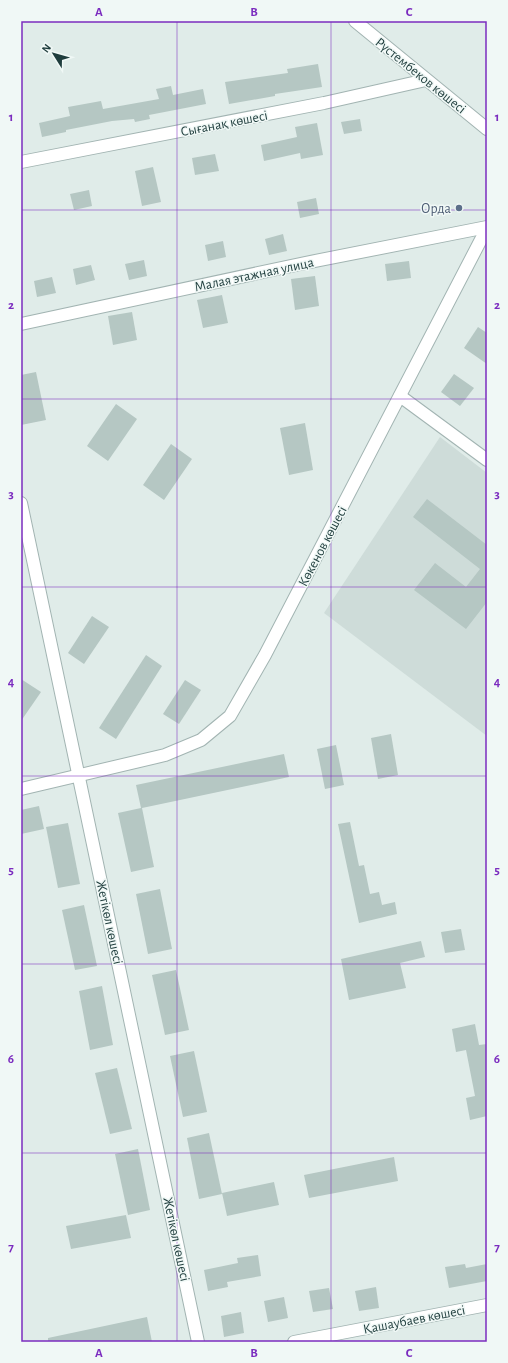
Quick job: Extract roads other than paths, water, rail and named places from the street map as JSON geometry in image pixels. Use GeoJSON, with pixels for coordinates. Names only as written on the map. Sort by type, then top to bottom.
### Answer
{"type":"FeatureCollection","features":[{"type":"Feature","properties":{"kind":"street","name":"Рүстембеков көшесі"},"geometry":{"type":"LineString","coordinates":[[355,21],[487,129]]}},
{"type":"Feature","properties":{"kind":"street","name":"Сығанақ көшесі"},"geometry":{"type":"LineString","coordinates":[[21,162],[324,103],[426,80]]}},
{"type":"Feature","properties":{"kind":"street","name":"Малая этажная улица"},"geometry":{"type":"LineString","coordinates":[[21,324],[305,263],[487,227]]}},
{"type":"Feature","properties":{"kind":"street","name":"Көкенов көшесі"},"geometry":{"type":"LineString","coordinates":[[21,789],[165,755],[201,740],[230,716],[265,655],[487,227]]}},
{"type":"Feature","properties":{"kind":"street"},"geometry":{"type":"LineString","coordinates":[[400,396],[487,460]]}},
{"type":"Feature","properties":{"kind":"street","name":"Жетікөл көшесі"},"geometry":{"type":"LineString","coordinates":[[21,503],[198,1342]]}},
{"type":"Feature","properties":{"kind":"street","name":"Қашаубаев көшесі"},"geometry":{"type":"LineString","coordinates":[[294,1342],[487,1305]]}},
{"type":"Feature","properties":{"kind":"place","name":"Орда"},"geometry":{"type":"Point","coordinates":[459,208]}}]}
